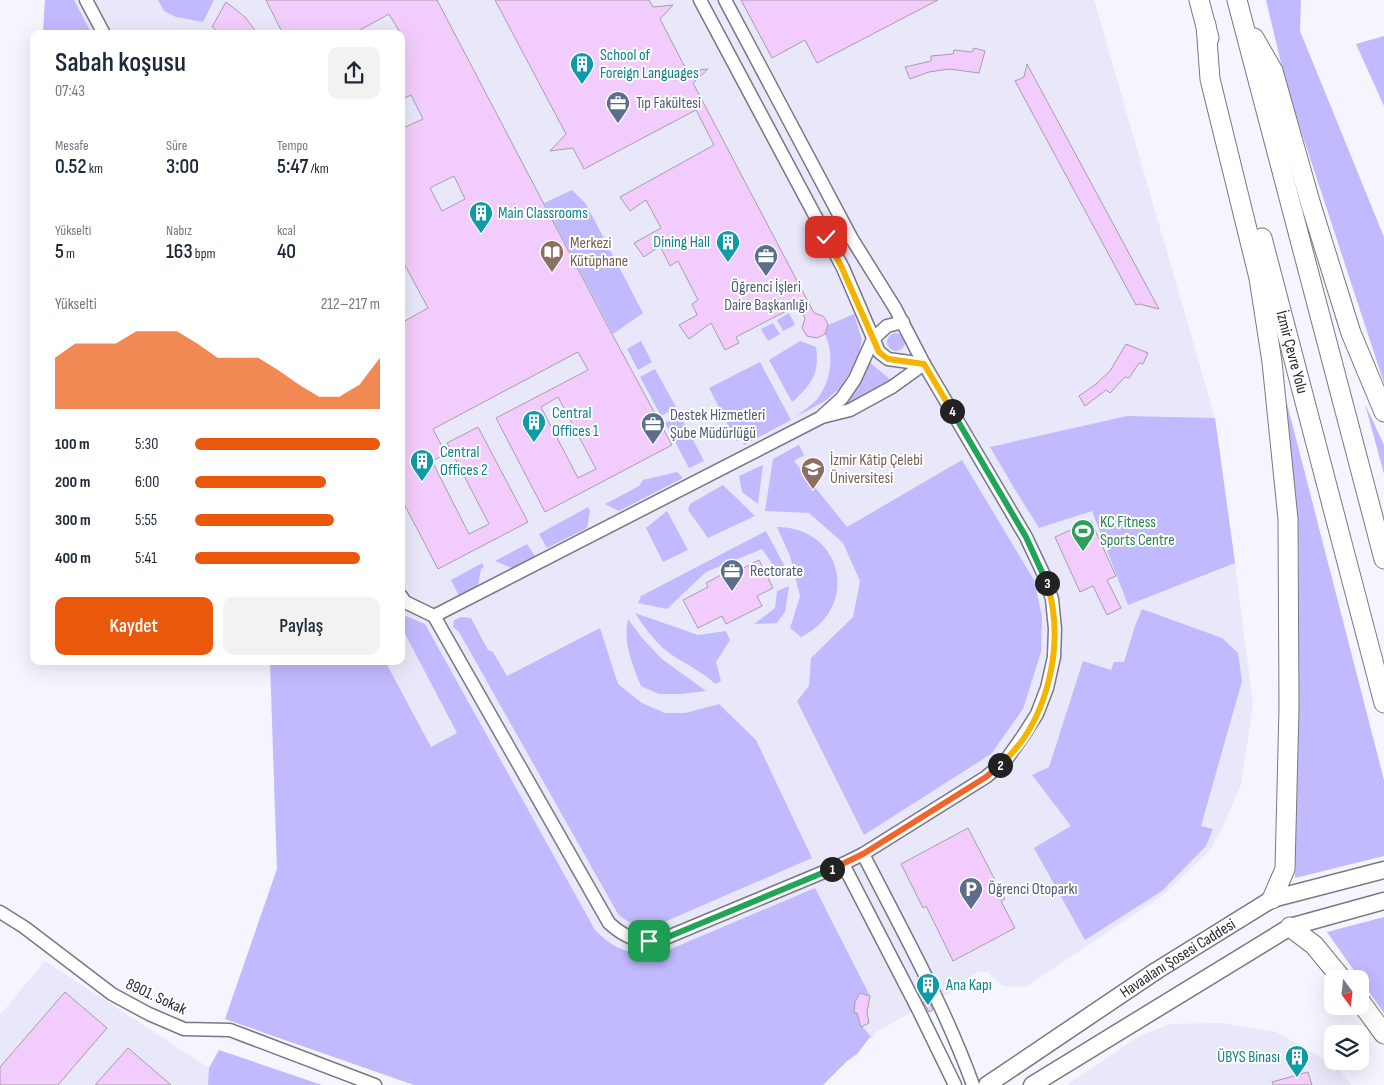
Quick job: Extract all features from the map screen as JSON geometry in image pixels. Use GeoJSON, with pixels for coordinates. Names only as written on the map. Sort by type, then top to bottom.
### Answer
{"type":"FeatureCollection","features":[{"type":"Feature","properties":{"kind":"highway","name":"İzmir Çevre Yolu"},"geometry":{"type":"LineString","coordinates":[[1199,0],[1384,703]]}},
{"type":"Feature","properties":{"kind":"highway"},"geometry":{"type":"LineString","coordinates":[[1239,7],[1273,71],[1311,205],[1352,333],[1384,412]]}},
{"type":"Feature","properties":{"kind":"highway"},"geometry":{"type":"LineString","coordinates":[[1239,7],[1384,559]]}},
{"type":"Feature","properties":{"kind":"highway"},"geometry":{"type":"LineString","coordinates":[[1206,25],[1210,79],[1259,278],[1272,362],[1288,519],[1289,708],[1285,869],[1272,899]]}},
{"type":"Feature","properties":{"kind":"highway"},"geometry":{"type":"LineString","coordinates":[[1290,927],[1314,944],[1335,970]]}},
{"type":"Feature","properties":{"kind":"highway"},"geometry":{"type":"LineString","coordinates":[[1369,1013],[1384,1034]]}},
{"type":"Feature","properties":{"kind":"main road","name":"Havaalanı Şosesi Caddesi"},"geometry":{"type":"LineString","coordinates":[[987,1085],[1156,971],[1272,899],[1384,870]]}},
{"type":"Feature","properties":{"kind":"main road","name":"Havaalanı Şosesi Caddesi"},"geometry":{"type":"LineString","coordinates":[[1032,1085],[1290,927],[1384,901]]}},
{"type":"Feature","properties":{"kind":"street"},"geometry":{"type":"LineString","coordinates":[[86,0],[102,30]]}},
{"type":"Feature","properties":{"kind":"street"},"geometry":{"type":"LineString","coordinates":[[700,0],[842,268],[879,352],[888,359],[924,364]]}},
{"type":"Feature","properties":{"kind":"street"},"geometry":{"type":"LineString","coordinates":[[405,602],[434,616],[609,923],[620,934],[649,941],[663,939],[863,854],[986,777],[1006,760],[1024,736],[1037,714],[1047,688],[1054,657],[1055,628],[1052,599],[1044,575],[1026,537],[924,364],[903,322],[852,239],[725,0]]}},
{"type":"Feature","properties":{"kind":"street"},"geometry":{"type":"LineString","coordinates":[[820,418],[842,398],[855,379],[873,339],[887,326],[903,322]]}},
{"type":"Feature","properties":{"kind":"street"},"geometry":{"type":"LineString","coordinates":[[434,616],[820,418],[850,410],[892,387],[924,364]]}},
{"type":"Feature","properties":{"kind":"street"},"geometry":{"type":"LineString","coordinates":[[863,854],[938,999],[974,1085]]}},
{"type":"Feature","properties":{"kind":"street"},"geometry":{"type":"LineString","coordinates":[[843,864],[918,1009],[954,1085]]}},
{"type":"Feature","properties":{"kind":"street","name":"8901. Sokak"},"geometry":{"type":"LineString","coordinates":[[0,912],[24,927],[112,994],[148,1014],[184,1029],[230,1030],[375,1085]]}},
{"type":"Feature","properties":{"kind":"shaded area","name":"İzmir Kâtip Çelebi Üniversitesi"},"geometry":{"type":"Polygon","coordinates":[[[45,0],[1094,0],[1215,418],[1235,563],[1253,704],[1241,785],[1210,851],[1163,895],[1025,987],[1003,986],[988,972],[978,972],[970,977],[968,984],[930,1003],[933,1010],[927,1013],[923,1006],[876,1032],[857,1054],[847,1061],[823,1085],[414,1085],[225,1019],[277,869],[270,665],[405,665],[405,30],[43,30],[45,0]]]}},
{"type":"Feature","properties":{"kind":"shaded area"},"geometry":{"type":"Polygon","coordinates":[[[45,0],[74,0],[90,30],[43,30],[45,0]]]}},
{"type":"Feature","properties":{"kind":"shaded area"},"geometry":{"type":"Polygon","coordinates":[[[158,0],[214,0],[203,22],[176,17],[164,11],[158,0]]]}},
{"type":"Feature","properties":{"kind":"shaded area"},"geometry":{"type":"Polygon","coordinates":[[[1266,0],[1301,0],[1300,31],[1384,237],[1384,383],[1287,88],[1266,0]]]}},
{"type":"Feature","properties":{"kind":"shaded area"},"geometry":{"type":"Polygon","coordinates":[[[1384,36],[1384,106],[1356,44],[1384,36]]]}},
{"type":"Feature","properties":{"kind":"shaded area"},"geometry":{"type":"Polygon","coordinates":[[[572,190],[586,204],[643,313],[613,334],[544,203],[572,190]]]}},
{"type":"Feature","properties":{"kind":"shaded area"},"geometry":{"type":"Polygon","coordinates":[[[789,313],[795,325],[783,331],[777,320],[789,313]]]}},
{"type":"Feature","properties":{"kind":"shaded area"},"geometry":{"type":"Polygon","coordinates":[[[854,314],[862,340],[857,360],[840,388],[825,401],[797,416],[818,398],[829,375],[830,350],[825,334],[828,325],[854,314]]]}},
{"type":"Feature","properties":{"kind":"shaded area"},"geometry":{"type":"Polygon","coordinates":[[[773,323],[780,334],[768,341],[761,329],[773,323]]]}},
{"type":"Feature","properties":{"kind":"shaded area"},"geometry":{"type":"Polygon","coordinates":[[[892,333],[900,333],[905,338],[903,349],[892,351],[887,346],[887,338],[892,333]]]}},
{"type":"Feature","properties":{"kind":"shaded area"},"geometry":{"type":"Polygon","coordinates":[[[641,341],[652,362],[638,370],[627,349],[641,341]]]}},
{"type":"Feature","properties":{"kind":"shaded area"},"geometry":{"type":"Polygon","coordinates":[[[800,341],[816,347],[817,365],[809,384],[792,402],[769,360],[800,341]]]}},
{"type":"Feature","properties":{"kind":"shaded area"},"geometry":{"type":"Polygon","coordinates":[[[868,361],[892,381],[841,409],[860,380],[868,361]]]}},
{"type":"Feature","properties":{"kind":"shaded area"},"geometry":{"type":"Polygon","coordinates":[[[760,362],[791,420],[744,445],[741,439],[736,441],[709,388],[760,362]]]}},
{"type":"Feature","properties":{"kind":"shaded area"},"geometry":{"type":"Polygon","coordinates":[[[655,369],[676,407],[661,416],[640,377],[655,369]]]}},
{"type":"Feature","properties":{"kind":"shaded area"},"geometry":{"type":"Polygon","coordinates":[[[1285,396],[1384,780],[1384,856],[1295,878],[1299,551],[1285,396]]]}},
{"type":"Feature","properties":{"kind":"shaded area"},"geometry":{"type":"Polygon","coordinates":[[[1365,404],[1384,445],[1384,474],[1365,404]]]}},
{"type":"Feature","properties":{"kind":"shaded area"},"geometry":{"type":"Polygon","coordinates":[[[680,415],[704,461],[689,468],[665,423],[680,415]]]}},
{"type":"Feature","properties":{"kind":"shaded area"},"geometry":{"type":"Polygon","coordinates":[[[1127,416],[1215,418],[1235,563],[1128,605],[1092,511],[1039,528],[990,447],[1127,416]]]}},
{"type":"Feature","properties":{"kind":"shaded area"},"geometry":{"type":"Polygon","coordinates":[[[799,445],[804,455],[794,461],[847,527],[962,460],[1034,580],[1042,617],[1041,652],[1023,709],[991,754],[864,835],[797,701],[809,686],[811,658],[853,617],[860,581],[843,543],[809,513],[765,511],[773,459],[799,445]]]}},
{"type":"Feature","properties":{"kind":"shaded area"},"geometry":{"type":"Polygon","coordinates":[[[763,465],[758,504],[742,492],[739,476],[763,465]]]}},
{"type":"Feature","properties":{"kind":"shaded area"},"geometry":{"type":"Polygon","coordinates":[[[677,472],[683,478],[619,511],[605,504],[639,486],[643,480],[677,472]]]}},
{"type":"Feature","properties":{"kind":"shaded area"},"geometry":{"type":"Polygon","coordinates":[[[723,485],[755,516],[708,538],[688,510],[690,504],[723,485]]]}},
{"type":"Feature","properties":{"kind":"shaded area"},"geometry":{"type":"Polygon","coordinates":[[[588,507],[590,511],[587,528],[547,548],[539,534],[588,507]]]}},
{"type":"Feature","properties":{"kind":"shaded area"},"geometry":{"type":"Polygon","coordinates":[[[667,511],[688,550],[663,562],[646,528],[667,511]]]}},
{"type":"Feature","properties":{"kind":"shaded area"},"geometry":{"type":"Polygon","coordinates":[[[777,527],[799,531],[817,540],[829,554],[836,571],[837,589],[832,608],[820,624],[801,637],[790,628],[800,596],[790,556],[777,527]]]}},
{"type":"Feature","properties":{"kind":"shaded area"},"geometry":{"type":"Polygon","coordinates":[[[766,531],[785,567],[777,571],[762,549],[706,572],[667,609],[638,603],[641,596],[766,531]]]}},
{"type":"Feature","properties":{"kind":"shaded area"},"geometry":{"type":"Polygon","coordinates":[[[527,544],[535,556],[512,568],[495,561],[527,544]]]}},
{"type":"Feature","properties":{"kind":"shaded area"},"geometry":{"type":"Polygon","coordinates":[[[482,563],[484,567],[481,569],[478,586],[459,596],[451,580],[482,563]]]}},
{"type":"Feature","properties":{"kind":"shaded area"},"geometry":{"type":"Polygon","coordinates":[[[789,586],[785,612],[777,623],[754,624],[775,608],[777,591],[789,586]]]}},
{"type":"Feature","properties":{"kind":"shaded area"},"geometry":{"type":"Polygon","coordinates":[[[1142,609],[1222,638],[1238,653],[1242,681],[1201,826],[1213,829],[1206,846],[1162,891],[1085,940],[1034,848],[1071,826],[1032,775],[1049,767],[1083,661],[1111,670],[1114,662],[1124,662],[1142,609]]]}},
{"type":"Feature","properties":{"kind":"shaded area"},"geometry":{"type":"Polygon","coordinates":[[[635,613],[698,635],[726,631],[730,640],[716,662],[721,681],[715,684],[669,653],[653,637],[635,613]]]}},
{"type":"Feature","properties":{"kind":"shaded area"},"geometry":{"type":"Polygon","coordinates":[[[405,616],[425,624],[595,930],[602,937],[618,948],[636,953],[646,954],[666,951],[815,888],[870,996],[860,993],[855,1002],[855,1013],[857,1013],[861,1027],[872,1038],[870,1037],[857,1054],[847,1061],[823,1085],[414,1085],[225,1019],[277,869],[270,665],[387,665],[431,747],[457,733],[405,634],[405,616]]]}},
{"type":"Feature","properties":{"kind":"shaded area"},"geometry":{"type":"Polygon","coordinates":[[[461,617],[471,618],[488,650],[493,652],[507,676],[600,628],[618,684],[642,703],[665,713],[685,713],[719,704],[756,740],[812,858],[655,926],[644,926],[627,921],[618,914],[459,632],[453,627],[454,620],[461,617]]]}},
{"type":"Feature","properties":{"kind":"shaded area"},"geometry":{"type":"Polygon","coordinates":[[[628,619],[643,639],[662,659],[706,691],[659,694],[641,686],[628,645],[628,619]]]}},
{"type":"Feature","properties":{"kind":"shaded area"},"geometry":{"type":"Polygon","coordinates":[[[1384,917],[1384,1013],[1369,992],[1369,970],[1354,970],[1327,932],[1384,917]]]}},
{"type":"Feature","properties":{"kind":"shaded area"},"geometry":{"type":"Polygon","coordinates":[[[45,961],[209,1068],[208,1085],[0,1085],[0,1015],[45,961]]]}},
{"type":"Feature","properties":{"kind":"shaded area"},"geometry":{"type":"Polygon","coordinates":[[[1221,1023],[1276,1032],[1324,1059],[1324,1070],[1338,1070],[1352,1085],[1067,1085],[1139,1036],[1170,1024],[1221,1023]]]}},
{"type":"Feature","properties":{"kind":"shaded area"},"geometry":{"type":"Polygon","coordinates":[[[219,1050],[322,1085],[208,1085],[209,1068],[219,1050]]]}},
{"type":"Feature","properties":{"kind":"building","name":"Main Classrooms"},"geometry":{"type":"Polygon","coordinates":[[[266,0],[437,0],[672,445],[545,512],[496,418],[588,370],[578,352],[433,429],[446,454],[432,461],[469,534],[489,524],[447,443],[478,427],[528,522],[438,569],[405,506],[405,321],[428,308],[405,265],[405,127],[423,119],[411,95],[405,98],[405,30],[399,30],[389,14],[360,30],[281,30],[266,0]],[[454,176],[430,188],[442,211],[465,199],[454,176]],[[558,397],[541,407],[578,478],[596,469],[558,397]]]}},
{"type":"Feature","properties":{"kind":"building"},"geometry":{"type":"Polygon","coordinates":[[[495,0],[649,0],[653,7],[673,5],[660,19],[687,71],[708,69],[693,83],[814,313],[823,316],[826,320],[828,325],[825,334],[817,338],[807,336],[802,328],[805,318],[798,305],[736,337],[739,343],[725,350],[711,323],[689,339],[679,325],[697,315],[692,304],[698,300],[678,261],[670,266],[660,246],[644,257],[634,243],[661,228],[646,200],[630,211],[620,197],[714,145],[696,110],[584,169],[573,148],[550,151],[566,134],[495,0]]]}},
{"type":"Feature","properties":{"kind":"building"},"geometry":{"type":"Polygon","coordinates":[[[741,0],[938,0],[817,63],[805,40],[772,58],[741,0]]]}},
{"type":"Feature","properties":{"kind":"building"},"geometry":{"type":"Polygon","coordinates":[[[226,2],[245,17],[255,30],[216,30],[212,27],[226,2]]]}},
{"type":"Feature","properties":{"kind":"building"},"geometry":{"type":"Polygon","coordinates":[[[974,48],[985,51],[979,73],[949,69],[929,72],[910,79],[905,67],[931,61],[931,56],[953,54],[954,50],[972,52],[974,48]]]}},
{"type":"Feature","properties":{"kind":"building"},"geometry":{"type":"Polygon","coordinates":[[[1027,64],[1159,309],[1136,305],[1015,81],[1024,77],[1027,64]]]}},
{"type":"Feature","properties":{"kind":"building"},"geometry":{"type":"Polygon","coordinates":[[[1126,344],[1148,353],[1143,364],[1139,363],[1129,378],[1125,377],[1110,393],[1106,390],[1085,406],[1079,396],[1110,371],[1126,344]]]}},
{"type":"Feature","properties":{"kind":"building","name":"KC Fitness Sports Centre"},"geometry":{"type":"Polygon","coordinates":[[[1091,521],[1116,576],[1107,580],[1121,608],[1107,615],[1093,586],[1080,592],[1055,537],[1091,521]]]}},
{"type":"Feature","properties":{"kind":"building","name":"Rectorate"},"geometry":{"type":"Polygon","coordinates":[[[759,560],[773,588],[757,596],[762,606],[726,624],[722,616],[698,628],[683,600],[708,587],[706,583],[730,570],[732,574],[759,560]]]}},
{"type":"Feature","properties":{"kind":"building"},"geometry":{"type":"Polygon","coordinates":[[[968,828],[1005,899],[1001,901],[1015,928],[953,961],[926,906],[923,908],[901,864],[968,828]]]}},
{"type":"Feature","properties":{"kind":"building"},"geometry":{"type":"Polygon","coordinates":[[[65,992],[107,1028],[58,1085],[0,1085],[0,1067],[65,992]]]}},
{"type":"Feature","properties":{"kind":"building"},"geometry":{"type":"Polygon","coordinates":[[[860,993],[870,996],[867,1013],[869,1023],[861,1027],[857,1013],[854,1013],[855,1002],[860,993]]]}},
{"type":"Feature","properties":{"kind":"building"},"geometry":{"type":"Polygon","coordinates":[[[928,999],[933,1010],[929,1012],[923,1002],[928,999]]]}},
{"type":"Feature","properties":{"kind":"building"},"geometry":{"type":"Polygon","coordinates":[[[128,1048],[171,1085],[95,1085],[128,1048]]]}},
{"type":"Feature","properties":{"kind":"building","name":"ÜBYS Binası"},"geometry":{"type":"Polygon","coordinates":[[[1308,1072],[1312,1085],[1273,1085],[1272,1082],[1308,1072]]]}},
{"type":"Feature","properties":{"kind":"place","name":"School of Foreign Languages"},"geometry":{"type":"Point","coordinates":[582,85]}},
{"type":"Feature","properties":{"kind":"place","name":"Tıp Fakültesi"},"geometry":{"type":"Point","coordinates":[618,124]}},
{"type":"Feature","properties":{"kind":"place","name":"Main Classrooms"},"geometry":{"type":"Point","coordinates":[481,234]}},
{"type":"Feature","properties":{"kind":"place","name":"Dining Hall"},"geometry":{"type":"Point","coordinates":[728,263]}},
{"type":"Feature","properties":{"kind":"place","name":"Merkezi Kütüphane"},"geometry":{"type":"Point","coordinates":[552,273]}},
{"type":"Feature","properties":{"kind":"place","name":"Öğrenci İşleri Daire Başkanlığı"},"geometry":{"type":"Point","coordinates":[766,277]}},
{"type":"Feature","properties":{"kind":"place","name":"Central Offices 1"},"geometry":{"type":"Point","coordinates":[534,443]}},
{"type":"Feature","properties":{"kind":"place","name":"Destek Hizmetleri Şube Müdürlüğü"},"geometry":{"type":"Point","coordinates":[653,445]}},
{"type":"Feature","properties":{"kind":"place","name":"Central Offices 2"},"geometry":{"type":"Point","coordinates":[422,482]}},
{"type":"Feature","properties":{"kind":"place","name":"İzmir Kâtip Çelebi Üniversitesi"},"geometry":{"type":"Point","coordinates":[813,490]}},
{"type":"Feature","properties":{"kind":"place","name":"KC Fitness Sports Centre"},"geometry":{"type":"Point","coordinates":[1083,552]}},
{"type":"Feature","properties":{"kind":"place","name":"Rectorate"},"geometry":{"type":"Point","coordinates":[732,592]}},
{"type":"Feature","properties":{"kind":"place","name":"Öğrenci Otoparkı"},"geometry":{"type":"Point","coordinates":[971,910]}},
{"type":"Feature","properties":{"kind":"place","name":"Ana Kapı"},"geometry":{"type":"Point","coordinates":[928,1006]}},
{"type":"Feature","properties":{"kind":"place","name":"ÜBYS Binası"},"geometry":{"type":"Point","coordinates":[1297,1078]}},
{"type":"Feature","properties":{"kind":"route"},"geometry":{"type":"LineString","coordinates":[[649,941],[663,939],[843,864],[863,854],[986,777],[1006,760],[1024,736],[1037,714],[1047,688],[1054,657],[1055,628],[1052,599],[1044,575],[1026,537],[924,364],[888,359],[879,352],[842,268],[826,237]]}}]}
